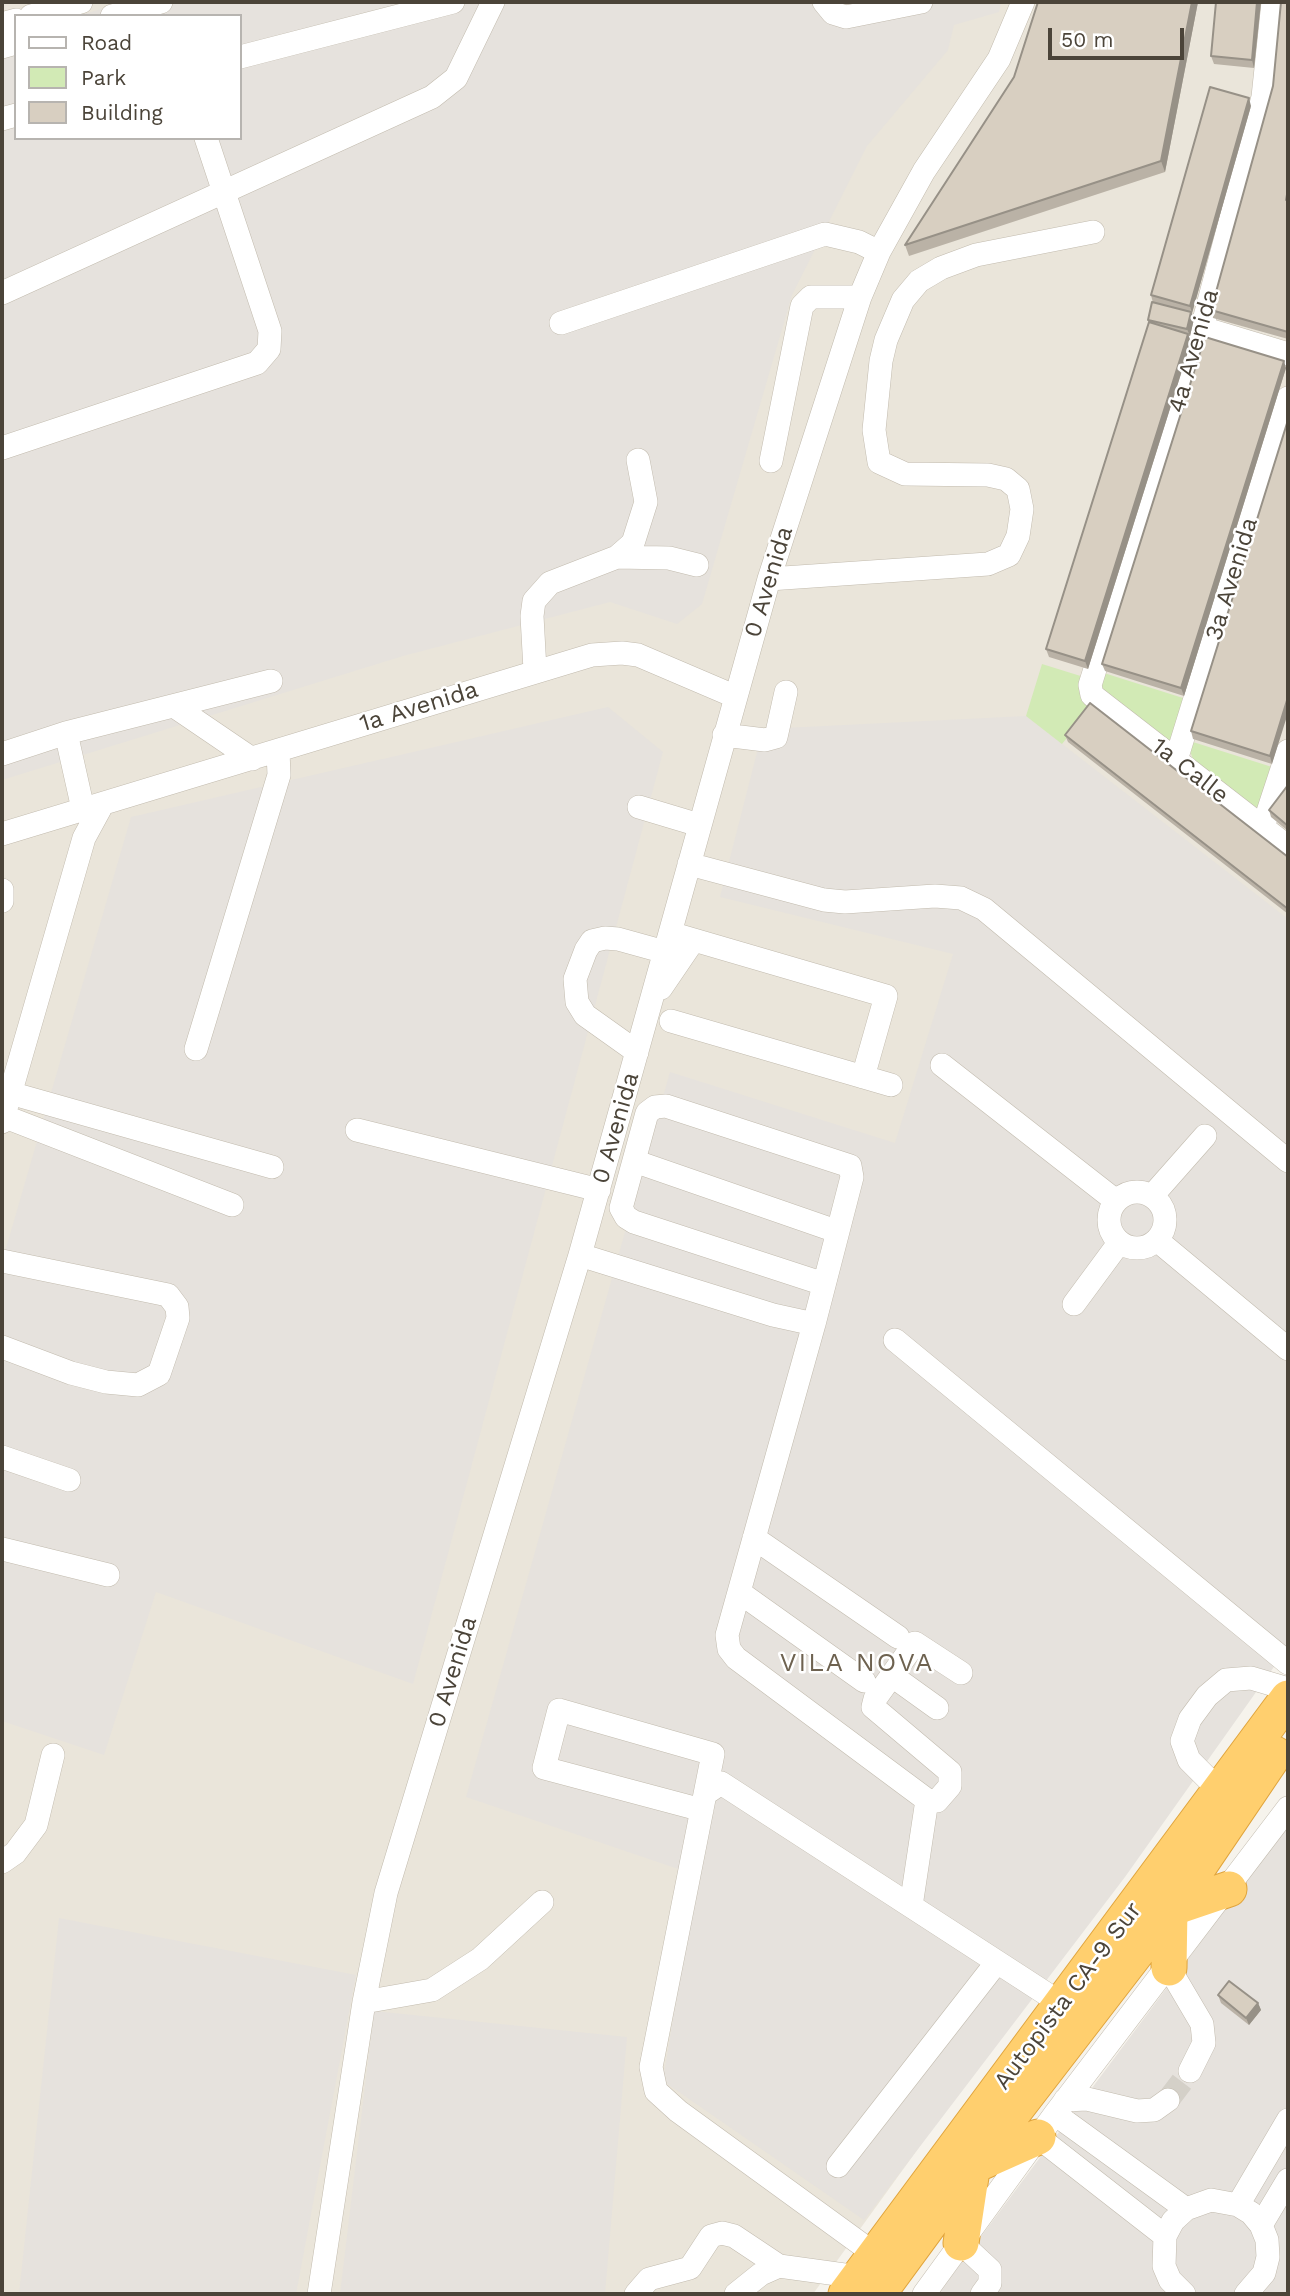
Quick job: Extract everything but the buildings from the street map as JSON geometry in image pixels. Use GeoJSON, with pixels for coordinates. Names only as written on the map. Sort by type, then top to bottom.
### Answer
{"type":"FeatureCollection","features":[{"type":"Feature","properties":{"kind":"highway","name":"Autopista CA-9 Sur"},"geometry":{"type":"LineString","coordinates":[[865,2280],[1062,2004],[1288,1698]]}},
{"type":"Feature","properties":{"kind":"highway","name":"Autopista CA-9 Sur"},"geometry":{"type":"LineString","coordinates":[[865,2280],[972,2166],[1170,1909],[1288,1734]]}},
{"type":"Feature","properties":{"kind":"highway"},"geometry":{"type":"LineString","coordinates":[[1169,1968],[1170,1909],[1228,1889]]}},
{"type":"Feature","properties":{"kind":"highway"},"geometry":{"type":"LineString","coordinates":[[961,2243],[972,2166],[1053,2117]]}},
{"type":"Feature","properties":{"kind":"street"},"geometry":{"type":"LineString","coordinates":[[38,14],[81,2]]}},
{"type":"Feature","properties":{"kind":"street"},"geometry":{"type":"LineString","coordinates":[[119,14],[161,2]]}},
{"type":"Feature","properties":{"kind":"street"},"geometry":{"type":"LineString","coordinates":[[242,56],[453,2]]}},
{"type":"Feature","properties":{"kind":"street"},"geometry":{"type":"LineString","coordinates":[[2,293],[225,189],[432,97],[456,78],[493,2]]}},
{"type":"Feature","properties":{"kind":"street"},"geometry":{"type":"LineString","coordinates":[[824,2],[833,13],[846,18],[921,2]]}},
{"type":"Feature","properties":{"kind":"street","name":"0 Avenida"},"geometry":{"type":"LineString","coordinates":[[319,2294],[363,2002],[386,1893],[599,1190],[734,696],[769,579],[860,297],[879,252],[924,171],[999,60],[1023,2]]}},
{"type":"Feature","properties":{"kind":"street","name":"4a Avenida"},"geometry":{"type":"LineString","coordinates":[[1092,695],[1090,685],[1202,328],[1262,97],[1273,2]]}},
{"type":"Feature","properties":{"kind":"street"},"geometry":{"type":"LineString","coordinates":[[2,448],[257,363],[269,349],[270,331],[225,189],[206,140]]}},
{"type":"Feature","properties":{"kind":"street"},"geometry":{"type":"LineString","coordinates":[[769,579],[988,564],[1009,555],[1018,536],[1022,509],[1018,489],[1006,479],[988,475],[905,474],[879,462],[874,430],[881,361],[886,340],[903,300],[919,281],[940,268],[976,255],[1093,232]]}},
{"type":"Feature","properties":{"kind":"street"},"geometry":{"type":"LineString","coordinates":[[561,323],[825,234],[859,242],[879,252]]}},
{"type":"Feature","properties":{"kind":"street"},"geometry":{"type":"LineString","coordinates":[[771,461],[802,306],[811,297],[860,297]]}},
{"type":"Feature","properties":{"kind":"street"},"geometry":{"type":"LineString","coordinates":[[1202,328],[1288,354]]}},
{"type":"Feature","properties":{"kind":"street","name":"3a Avenida"},"geometry":{"type":"LineString","coordinates":[[1176,760],[1288,397]]}},
{"type":"Feature","properties":{"kind":"street"},"geometry":{"type":"LineString","coordinates":[[535,670],[532,616],[534,601],[550,583],[617,556],[632,543],[646,502],[638,460]]}},
{"type":"Feature","properties":{"kind":"street"},"geometry":{"type":"LineString","coordinates":[[617,556],[669,558],[697,565]]}},
{"type":"Feature","properties":{"kind":"street","name":"1a Avenida"},"geometry":{"type":"LineString","coordinates":[[2,834],[535,670],[592,655],[622,653],[656,662],[734,696]]}},
{"type":"Feature","properties":{"kind":"street"},"geometry":{"type":"LineString","coordinates":[[2,754],[66,733],[271,681]]}},
{"type":"Feature","properties":{"kind":"street"},"geometry":{"type":"LineString","coordinates":[[724,735],[765,740],[776,737],[786,692]]}},
{"type":"Feature","properties":{"kind":"street","name":"1a Calle"},"geometry":{"type":"LineString","coordinates":[[1092,695],[1288,847]]}},
{"type":"Feature","properties":{"kind":"street"},"geometry":{"type":"LineString","coordinates":[[174,706],[223,742],[252,759]]}},
{"type":"Feature","properties":{"kind":"street"},"geometry":{"type":"LineString","coordinates":[[66,733],[93,807],[3,1119],[232,1205]]}},
{"type":"Feature","properties":{"kind":"street"},"geometry":{"type":"LineString","coordinates":[[196,1049],[279,775],[278,751]]}},
{"type":"Feature","properties":{"kind":"street"},"geometry":{"type":"LineString","coordinates":[[1263,827],[1288,751]]}},
{"type":"Feature","properties":{"kind":"street"},"geometry":{"type":"LineString","coordinates":[[639,807],[699,825]]}},
{"type":"Feature","properties":{"kind":"street"},"geometry":{"type":"LineString","coordinates":[[689,864],[824,900],[845,902],[935,895],[961,898],[984,909],[1288,1161]]}},
{"type":"Feature","properties":{"kind":"street"},"geometry":{"type":"LineString","coordinates":[[2,890],[2,901]]}},
{"type":"Feature","properties":{"kind":"street"},"geometry":{"type":"LineString","coordinates":[[638,1052],[585,1015],[577,1002],[575,979],[592,941],[605,937],[667,943],[694,941],[886,996],[863,1077]]}},
{"type":"Feature","properties":{"kind":"street"},"geometry":{"type":"LineString","coordinates":[[651,1002],[694,941]]}},
{"type":"Feature","properties":{"kind":"street"},"geometry":{"type":"LineString","coordinates":[[671,1021],[891,1085]]}},
{"type":"Feature","properties":{"kind":"street"},"geometry":{"type":"LineString","coordinates":[[942,1065],[1116,1201]]}},
{"type":"Feature","properties":{"kind":"street"},"geometry":{"type":"LineString","coordinates":[[10,1093],[271,1167]]}},
{"type":"Feature","properties":{"kind":"street"},"geometry":{"type":"LineString","coordinates":[[824,1284],[634,1222],[621,1208],[647,1113],[655,1107],[666,1106],[850,1166],[852,1177],[814,1324],[727,1635],[729,1649],[736,1658],[927,1800],[937,1801],[942,1797],[950,1786],[950,1772],[873,1707],[891,1675],[915,1643],[961,1673]]}},
{"type":"Feature","properties":{"kind":"street"},"geometry":{"type":"LineString","coordinates":[[357,1130],[599,1190]]}},
{"type":"Feature","properties":{"kind":"street"},"geometry":{"type":"LineString","coordinates":[[1152,1196],[1205,1136]]}},
{"type":"Feature","properties":{"kind":"street"},"geometry":{"type":"LineString","coordinates":[[634,1161],[836,1231]]}},
{"type":"Feature","properties":{"kind":"street"},"geometry":{"type":"LineString","coordinates":[[1139,1192],[1152,1196],[1161,1205],[1165,1217],[1164,1229],[1158,1241],[1145,1248],[1130,1248],[1119,1243],[1109,1229],[1109,1214],[1116,1201],[1127,1194],[1139,1192]]}},
{"type":"Feature","properties":{"kind":"street"},"geometry":{"type":"LineString","coordinates":[[1158,1241],[1288,1349]]}},
{"type":"Feature","properties":{"kind":"street"},"geometry":{"type":"LineString","coordinates":[[1074,1304],[1119,1243]]}},
{"type":"Feature","properties":{"kind":"street"},"geometry":{"type":"LineString","coordinates":[[580,1255],[774,1315],[814,1324]]}},
{"type":"Feature","properties":{"kind":"street"},"geometry":{"type":"LineString","coordinates":[[2,1261],[167,1295],[177,1307],[178,1318],[159,1374],[138,1385],[106,1382],[71,1373],[2,1347]]}},
{"type":"Feature","properties":{"kind":"street"},"geometry":{"type":"LineString","coordinates":[[895,1340],[1288,1663]]}},
{"type":"Feature","properties":{"kind":"street"},"geometry":{"type":"LineString","coordinates":[[2,1457],[69,1479]]}},
{"type":"Feature","properties":{"kind":"street"},"geometry":{"type":"LineString","coordinates":[[754,1538],[898,1637]]}},
{"type":"Feature","properties":{"kind":"street"},"geometry":{"type":"LineString","coordinates":[[2,1549],[108,1575]]}},
{"type":"Feature","properties":{"kind":"street"},"geometry":{"type":"LineString","coordinates":[[739,1592],[864,1681]]}},
{"type":"Feature","properties":{"kind":"street"},"geometry":{"type":"LineString","coordinates":[[891,1675],[937,1708]]}},
{"type":"Feature","properties":{"kind":"street"},"geometry":{"type":"LineString","coordinates":[[1220,1791],[1189,1760],[1182,1741],[1190,1719],[1207,1696],[1226,1680],[1251,1678],[1288,1689]]}},
{"type":"Feature","properties":{"kind":"street"},"geometry":{"type":"LineString","coordinates":[[704,1802],[544,1768],[559,1710],[713,1754],[704,1802],[651,2067],[656,2091],[865,2280]]}},
{"type":"Feature","properties":{"kind":"street"},"geometry":{"type":"LineString","coordinates":[[2,1862],[15,1853],[36,1825],[52,1755]]}},
{"type":"Feature","properties":{"kind":"street"},"geometry":{"type":"LineString","coordinates":[[704,1802],[721,1783],[1062,2004]]}},
{"type":"Feature","properties":{"kind":"street"},"geometry":{"type":"LineString","coordinates":[[911,1906],[927,1800]]}},
{"type":"Feature","properties":{"kind":"street"},"geometry":{"type":"LineString","coordinates":[[924,2294],[1053,2117],[1169,1968],[1288,1808]]}},
{"type":"Feature","properties":{"kind":"street"},"geometry":{"type":"LineString","coordinates":[[363,2002],[432,1990],[480,1959],[542,1902]]}},
{"type":"Feature","properties":{"kind":"street"},"geometry":{"type":"LineString","coordinates":[[838,2166],[997,1962]]}},
{"type":"Feature","properties":{"kind":"street"},"geometry":{"type":"LineString","coordinates":[[1169,1968],[1202,2024],[1204,2043],[1190,2071]]}},
{"type":"Feature","properties":{"kind":"street"},"geometry":{"type":"LineString","coordinates":[[1053,2117],[1087,2099],[1137,2111],[1154,2110],[1168,2100]]}},
{"type":"Feature","properties":{"kind":"street"},"geometry":{"type":"LineString","coordinates":[[1053,2117],[1186,2208]]}},
{"type":"Feature","properties":{"kind":"street"},"geometry":{"type":"LineString","coordinates":[[1053,2117],[1165,2236]]}},
{"type":"Feature","properties":{"kind":"street"},"geometry":{"type":"LineString","coordinates":[[1238,2204],[1288,2120]]}},
{"type":"Feature","properties":{"kind":"street"},"geometry":{"type":"LineString","coordinates":[[1261,2225],[1288,2180]]}},
{"type":"Feature","properties":{"kind":"street"},"geometry":{"type":"LineString","coordinates":[[1171,2289],[1162,2251],[1165,2236],[1173,2221],[1186,2208],[1211,2200],[1238,2204],[1261,2225],[1267,2240],[1268,2257],[1264,2273],[1246,2294]]}},
{"type":"Feature","properties":{"kind":"street"},"geometry":{"type":"LineString","coordinates":[[636,2294],[649,2279],[690,2268],[711,2236],[722,2233],[734,2236],[779,2266],[865,2280]]}},
{"type":"Feature","properties":{"kind":"street"},"geometry":{"type":"LineString","coordinates":[[961,2243],[990,2270],[990,2283],[982,2294]]}},
{"type":"Feature","properties":{"kind":"street"},"geometry":{"type":"LineString","coordinates":[[736,2294],[761,2274],[779,2266]]}},
{"type":"Feature","properties":{"kind":"shaded area"},"geometry":{"type":"Polygon","coordinates":[[[2,2],[1288,2],[1288,1637],[813,2294],[2,2294],[2,2]]]}},
{"type":"Feature","properties":{"kind":"shaded area"},"geometry":{"type":"Polygon","coordinates":[[[125,2],[1001,2],[999,12],[954,25],[948,50],[867,146],[792,295],[702,604],[677,624],[610,602],[403,656],[2,780],[2,38],[14,35],[14,140],[242,140],[242,14],[84,14],[125,2]]]}},
{"type":"Feature","properties":{"kind":"shaded area"},"geometry":{"type":"Polygon","coordinates":[[[608,707],[663,752],[413,1684],[156,1592],[104,1755],[2,1721],[2,1262],[131,817],[608,707]]]}},
{"type":"Feature","properties":{"kind":"shaded area","name":"VILA NOVA"},"geometry":{"type":"Polygon","coordinates":[[[1026,716],[1288,919],[1288,1647],[1125,1877],[864,2220],[663,2081],[696,1875],[466,1797],[670,1072],[895,1143],[953,954],[720,897],[763,729],[1026,716]]]}},
{"type":"Feature","properties":{"kind":"shaded area"},"geometry":{"type":"Polygon","coordinates":[[[1288,1824],[1288,2294],[938,2294],[1154,2005],[1288,1824]]]}},
{"type":"Feature","properties":{"kind":"shaded area"},"geometry":{"type":"Polygon","coordinates":[[[59,1918],[356,1975],[296,2294],[19,2294],[59,1918]]]}},
{"type":"Feature","properties":{"kind":"shaded area"},"geometry":{"type":"Polygon","coordinates":[[[374,2011],[627,2037],[605,2294],[340,2294],[374,2011]]]}},
{"type":"Feature","properties":{"kind":"green space"},"geometry":{"type":"Polygon","coordinates":[[[1042,664],[1087,678],[1091,708],[1062,744],[1026,716],[1042,664]]]}},
{"type":"Feature","properties":{"kind":"green space"},"geometry":{"type":"Polygon","coordinates":[[[1104,673],[1183,698],[1171,745],[1100,688],[1104,673]]]}},
{"type":"Feature","properties":{"kind":"green space"},"geometry":{"type":"Polygon","coordinates":[[[1193,742],[1272,767],[1259,811],[1194,762],[1190,751],[1193,742]]]}},
{"type":"Feature","properties":{"kind":"tunnel"},"geometry":{"type":"LineString","coordinates":[[1168,2100],[1190,2071]]}},
{"type":"Feature","properties":{"kind":"district","name":"VILA NOVA"},"geometry":{"type":"Point","coordinates":[857,1663]}}]}
